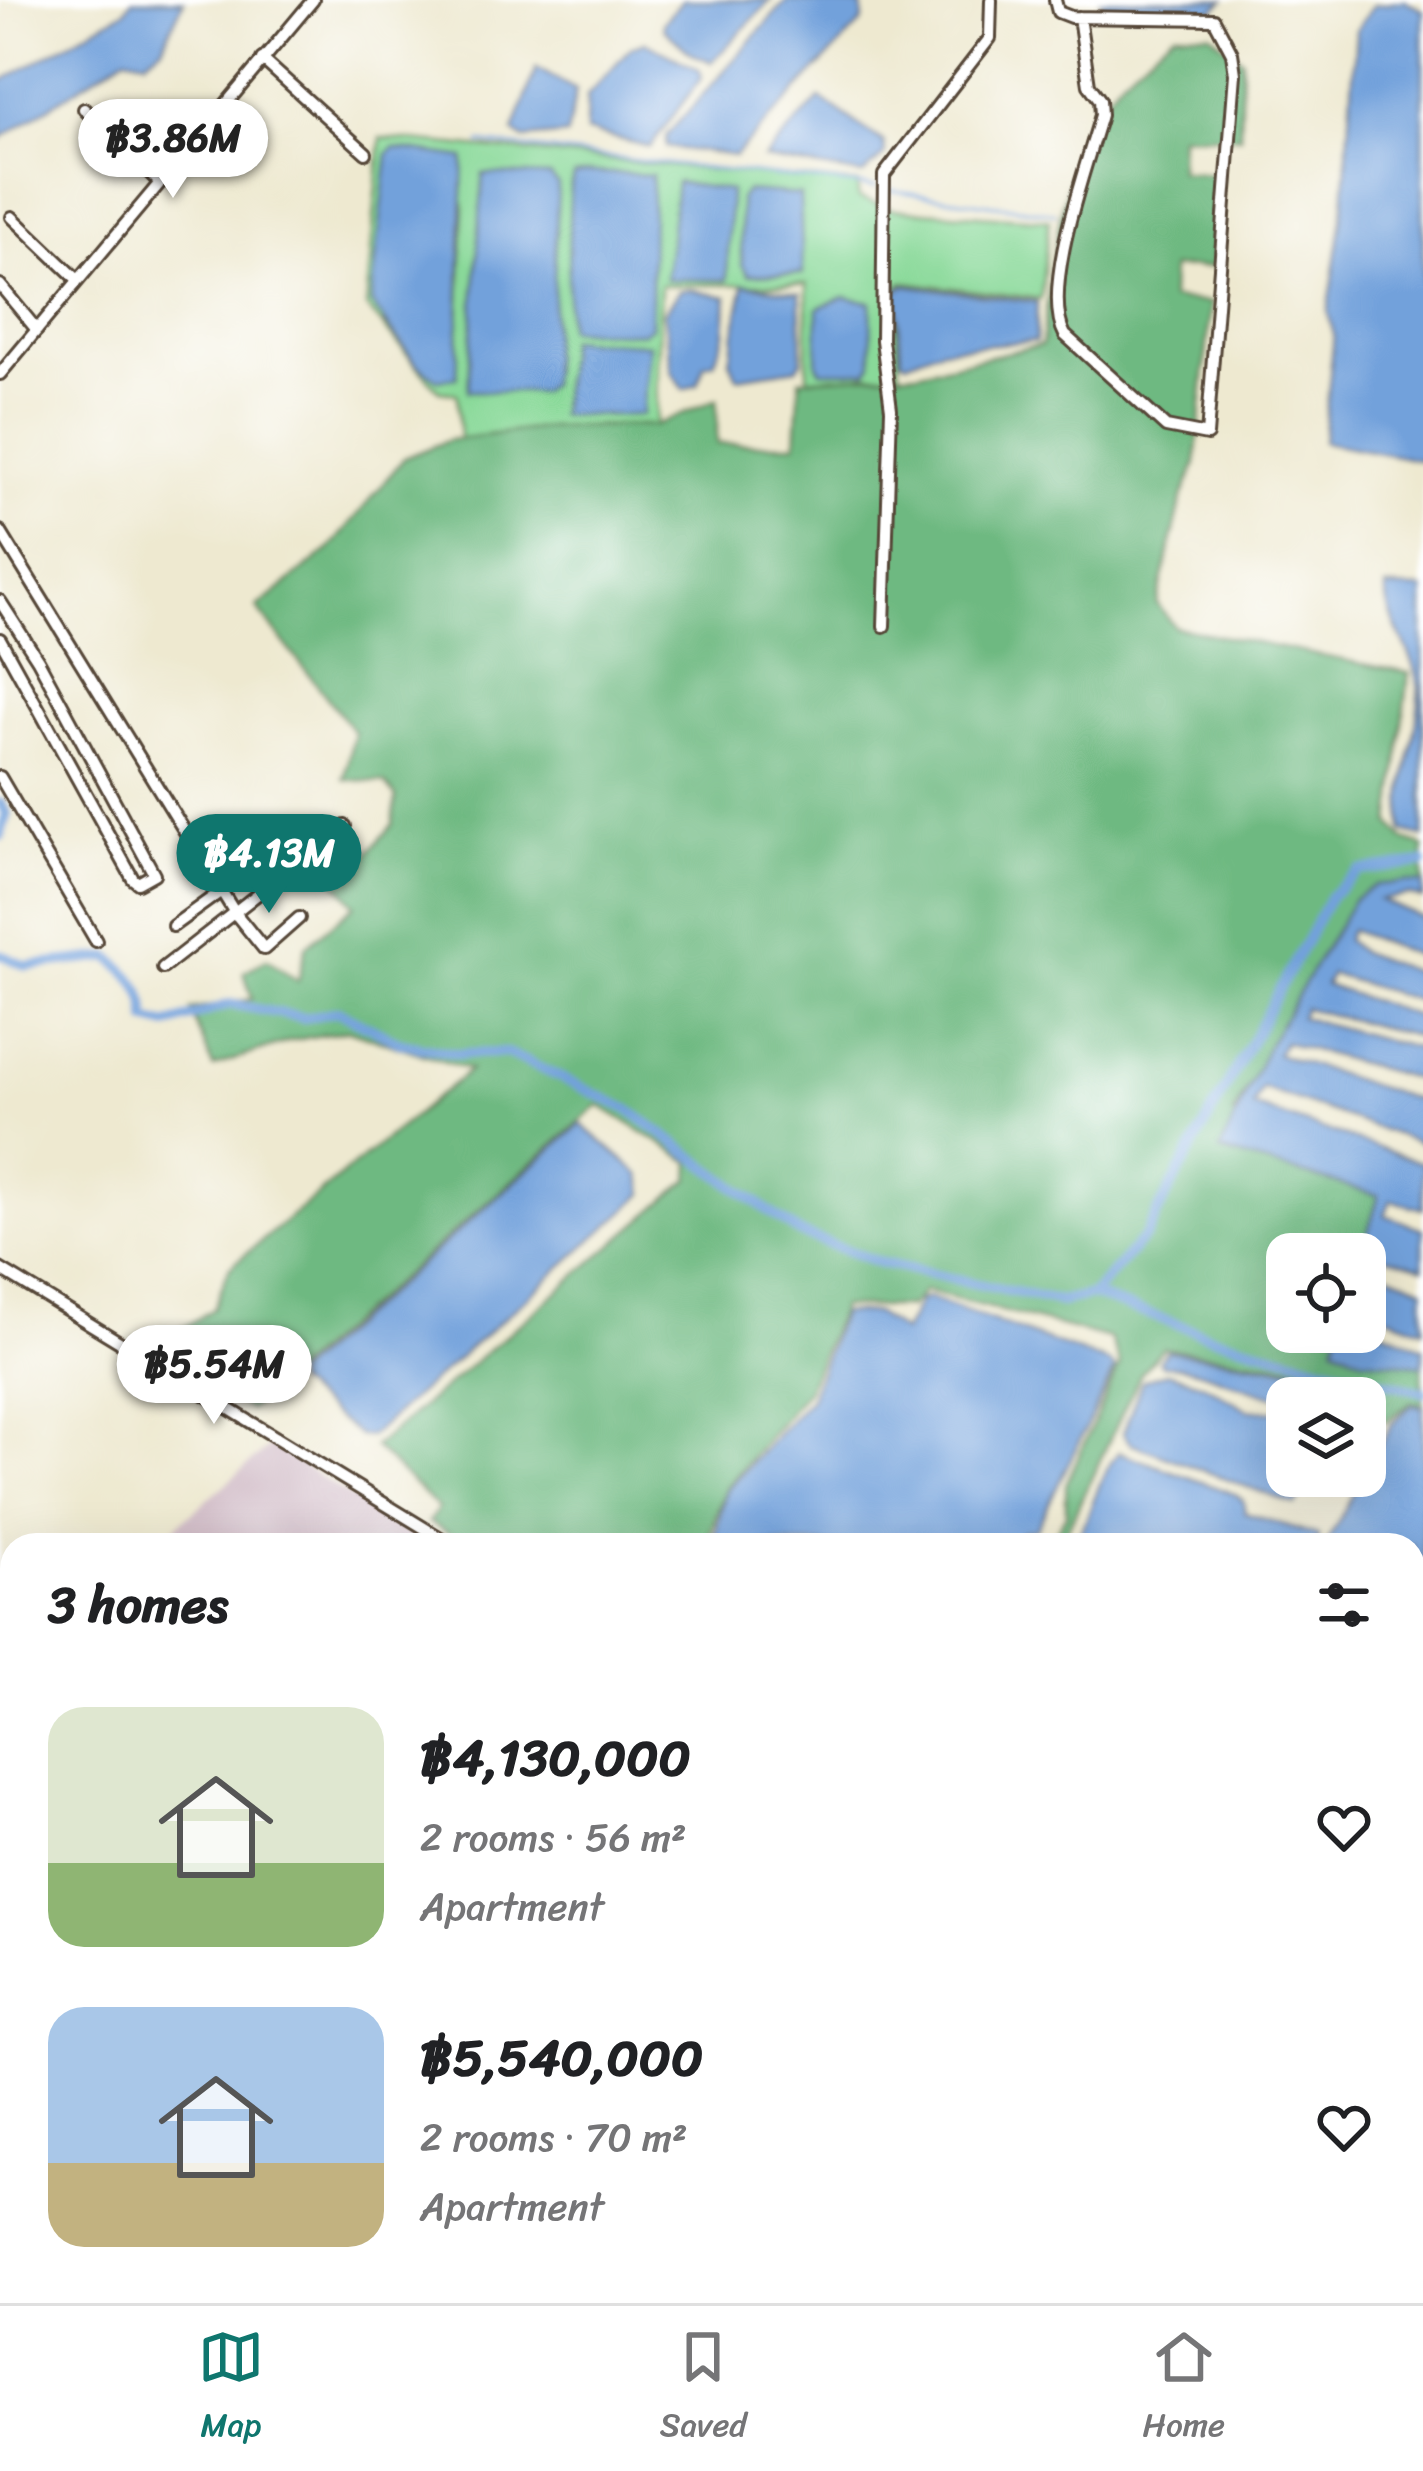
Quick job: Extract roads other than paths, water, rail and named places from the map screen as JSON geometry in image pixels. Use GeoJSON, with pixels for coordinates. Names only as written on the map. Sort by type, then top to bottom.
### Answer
{"type":"FeatureCollection","features":[{"type":"Feature","properties":{"kind":"street"},"geometry":{"type":"LineString","coordinates":[[0,374],[313,0]]}},
{"type":"Feature","properties":{"kind":"street"},"geometry":{"type":"LineString","coordinates":[[884,626],[891,409],[882,340],[884,175],[990,38],[991,0]]}},
{"type":"Feature","properties":{"kind":"street"},"geometry":{"type":"LineString","coordinates":[[1055,0],[1062,15],[1214,19],[1232,53],[1229,170],[1207,435],[1166,427],[1065,334],[1057,321],[1064,250],[1101,115],[1100,100],[1089,85],[1079,17]]}},
{"type":"Feature","properties":{"kind":"street"},"geometry":{"type":"LineString","coordinates":[[262,59],[366,153]]}},
{"type":"Feature","properties":{"kind":"street"},"geometry":{"type":"LineString","coordinates":[[84,109],[158,182]]}},
{"type":"Feature","properties":{"kind":"street"},"geometry":{"type":"LineString","coordinates":[[12,217],[78,280]]}},
{"type":"Feature","properties":{"kind":"street"},"geometry":{"type":"LineString","coordinates":[[0,285],[37,330]]}},
{"type":"Feature","properties":{"kind":"street"},"geometry":{"type":"LineString","coordinates":[[0,531],[235,913],[264,949],[299,918]]}},
{"type":"Feature","properties":{"kind":"street"},"geometry":{"type":"LineString","coordinates":[[0,639],[133,879],[138,883],[154,874],[2,607]]}},
{"type":"Feature","properties":{"kind":"street"},"geometry":{"type":"LineString","coordinates":[[0,777],[96,941]]}},
{"type":"Feature","properties":{"kind":"street"},"geometry":{"type":"LineString","coordinates":[[163,968],[345,826]]}},
{"type":"Feature","properties":{"kind":"street"},"geometry":{"type":"LineString","coordinates":[[173,926],[220,892]]}},
{"type":"Feature","properties":{"kind":"street"},"geometry":{"type":"LineString","coordinates":[[0,1269],[432,1533]]}},
{"type":"Feature","properties":{"kind":"water"},"geometry":{"type":"Polygon","coordinates":[[[132,0],[184,0],[162,47],[146,60],[126,56],[0,139],[0,82],[124,11],[132,0]]]}},
{"type":"Feature","properties":{"kind":"water"},"geometry":{"type":"Polygon","coordinates":[[[682,0],[771,0],[712,62],[692,54],[664,29],[663,23],[682,0]]]}},
{"type":"Feature","properties":{"kind":"water"},"geometry":{"type":"Polygon","coordinates":[[[787,0],[862,6],[863,21],[735,156],[666,147],[666,136],[787,0]]]}},
{"type":"Feature","properties":{"kind":"water"},"geometry":{"type":"Polygon","coordinates":[[[1101,0],[1224,0],[1213,11],[1106,14],[1101,0]]]}},
{"type":"Feature","properties":{"kind":"water"},"geometry":{"type":"Polygon","coordinates":[[[1405,0],[1423,11],[1423,461],[1323,442],[1334,335],[1328,313],[1344,204],[1356,31],[1373,5],[1405,0]]]}},
{"type":"Feature","properties":{"kind":"water"},"geometry":{"type":"Polygon","coordinates":[[[645,42],[699,69],[702,77],[650,147],[586,131],[587,96],[631,47],[645,42]]]}},
{"type":"Feature","properties":{"kind":"water"},"geometry":{"type":"Polygon","coordinates":[[[536,68],[576,90],[567,135],[524,139],[514,132],[536,68]]]}},
{"type":"Feature","properties":{"kind":"water"},"geometry":{"type":"Polygon","coordinates":[[[820,98],[884,143],[885,155],[863,175],[764,159],[820,98]]]}},
{"type":"Feature","properties":{"kind":"water"},"geometry":{"type":"Polygon","coordinates":[[[394,148],[464,158],[457,377],[438,380],[416,363],[371,303],[388,154],[394,148]]]}},
{"type":"Feature","properties":{"kind":"water"},"geometry":{"type":"Polygon","coordinates":[[[483,174],[550,176],[558,184],[550,385],[540,392],[468,391],[483,174]]]}},
{"type":"Feature","properties":{"kind":"water"},"geometry":{"type":"Polygon","coordinates":[[[574,175],[652,175],[651,327],[642,333],[567,329],[570,187],[574,175]]]}},
{"type":"Feature","properties":{"kind":"water"},"geometry":{"type":"Polygon","coordinates":[[[676,182],[730,191],[727,280],[666,279],[676,182]]]}},
{"type":"Feature","properties":{"kind":"water"},"geometry":{"type":"Polygon","coordinates":[[[746,191],[800,195],[803,274],[749,275],[742,265],[740,198],[746,191]]]}},
{"type":"Feature","properties":{"kind":"water"},"geometry":{"type":"Polygon","coordinates":[[[744,284],[800,293],[802,360],[797,368],[737,377],[730,360],[744,284]]]}},
{"type":"Feature","properties":{"kind":"water"},"geometry":{"type":"Polygon","coordinates":[[[905,285],[1037,302],[1036,341],[941,348],[906,362],[901,358],[897,291],[905,285]]]}},
{"type":"Feature","properties":{"kind":"water"},"geometry":{"type":"Polygon","coordinates":[[[679,291],[727,297],[725,334],[714,362],[704,364],[698,384],[684,389],[672,372],[664,313],[679,291]]]}},
{"type":"Feature","properties":{"kind":"water"},"geometry":{"type":"Polygon","coordinates":[[[844,297],[871,302],[872,363],[867,371],[821,371],[817,364],[818,308],[844,297]]]}},
{"type":"Feature","properties":{"kind":"water"},"geometry":{"type":"Polygon","coordinates":[[[568,339],[649,344],[642,415],[559,415],[568,339]]]}},
{"type":"Feature","properties":{"kind":"water"},"geometry":{"type":"Polygon","coordinates":[[[1386,588],[1423,589],[1423,837],[1403,831],[1403,794],[1419,692],[1414,664],[1391,616],[1386,588]]]}},
{"type":"Feature","properties":{"kind":"water"},"geometry":{"type":"Polygon","coordinates":[[[1423,884],[1423,899],[1409,895],[1380,900],[1423,918],[1423,958],[1350,930],[1346,940],[1360,952],[1423,975],[1423,1002],[1331,974],[1325,985],[1423,1018],[1423,1038],[1304,1008],[1300,1017],[1423,1050],[1423,1081],[1284,1042],[1277,1054],[1423,1102],[1423,1144],[1262,1088],[1253,1106],[1423,1163],[1423,1209],[1391,1200],[1385,1215],[1423,1229],[1423,1267],[1386,1256],[1386,1233],[1367,1233],[1379,1195],[1220,1151],[1269,1043],[1354,899],[1376,885],[1423,884]]]}},
{"type":"Feature","properties":{"kind":"water"},"geometry":{"type":"Polygon","coordinates":[[[581,1124],[641,1175],[644,1194],[370,1436],[359,1436],[295,1384],[294,1375],[581,1124]]]}},
{"type":"Feature","properties":{"kind":"water"},"geometry":{"type":"Polygon","coordinates":[[[1386,1273],[1423,1287],[1423,1329],[1386,1316],[1386,1273]]]}},
{"type":"Feature","properties":{"kind":"water"},"geometry":{"type":"Polygon","coordinates":[[[928,1298],[1110,1363],[1115,1369],[1036,1529],[1021,1533],[715,1533],[726,1491],[810,1398],[841,1313],[875,1313],[903,1332],[920,1300],[928,1298]]]}},
{"type":"Feature","properties":{"kind":"water"},"geometry":{"type":"Polygon","coordinates":[[[1386,1331],[1423,1347],[1423,1365],[1364,1359],[1350,1353],[1386,1353],[1386,1331]]]}},
{"type":"Feature","properties":{"kind":"water"},"geometry":{"type":"Polygon","coordinates":[[[1167,1351],[1297,1369],[1322,1377],[1266,1377],[1266,1393],[1159,1361],[1167,1351]]]}},
{"type":"Feature","properties":{"kind":"water"},"geometry":{"type":"Polygon","coordinates":[[[1167,1372],[1204,1384],[1247,1409],[1266,1411],[1266,1494],[1130,1443],[1123,1433],[1142,1381],[1167,1372]]]}},
{"type":"Feature","properties":{"kind":"water"},"geometry":{"type":"Polygon","coordinates":[[[1412,1404],[1423,1407],[1423,1533],[1332,1533],[1352,1497],[1386,1497],[1386,1435],[1412,1404]]]}},
{"type":"Feature","properties":{"kind":"water"},"geometry":{"type":"Polygon","coordinates":[[[1119,1452],[1235,1494],[1243,1500],[1245,1513],[1311,1533],[1078,1533],[1119,1452]]]}},
{"type":"Feature","properties":{"kind":"water"},"geometry":{"type":"Polygon","coordinates":[[[1274,1497],[1300,1497],[1295,1505],[1274,1497]]]}},
{"type":"Feature","properties":{"kind":"waterway"},"geometry":{"type":"LineString","coordinates":[[480,143],[875,187]]}},
{"type":"Feature","properties":{"kind":"waterway"},"geometry":{"type":"LineString","coordinates":[[890,190],[1055,213]]}},
{"type":"Feature","properties":{"kind":"waterway"},"geometry":{"type":"LineString","coordinates":[[0,803],[7,814],[0,836]]}},
{"type":"Feature","properties":{"kind":"waterway"},"geometry":{"type":"LineString","coordinates":[[0,954],[26,966],[110,957],[137,984],[147,1020],[167,1025],[230,1004],[304,1018],[338,1011],[401,1043],[458,1054],[507,1053],[628,1109],[799,1233],[881,1263],[1060,1302],[1092,1295],[1145,1236],[1330,896],[1359,871],[1423,863]]}},
{"type":"Feature","properties":{"kind":"waterway"},"geometry":{"type":"LineString","coordinates":[[1092,1295],[1211,1336],[1423,1392]]}}]}
